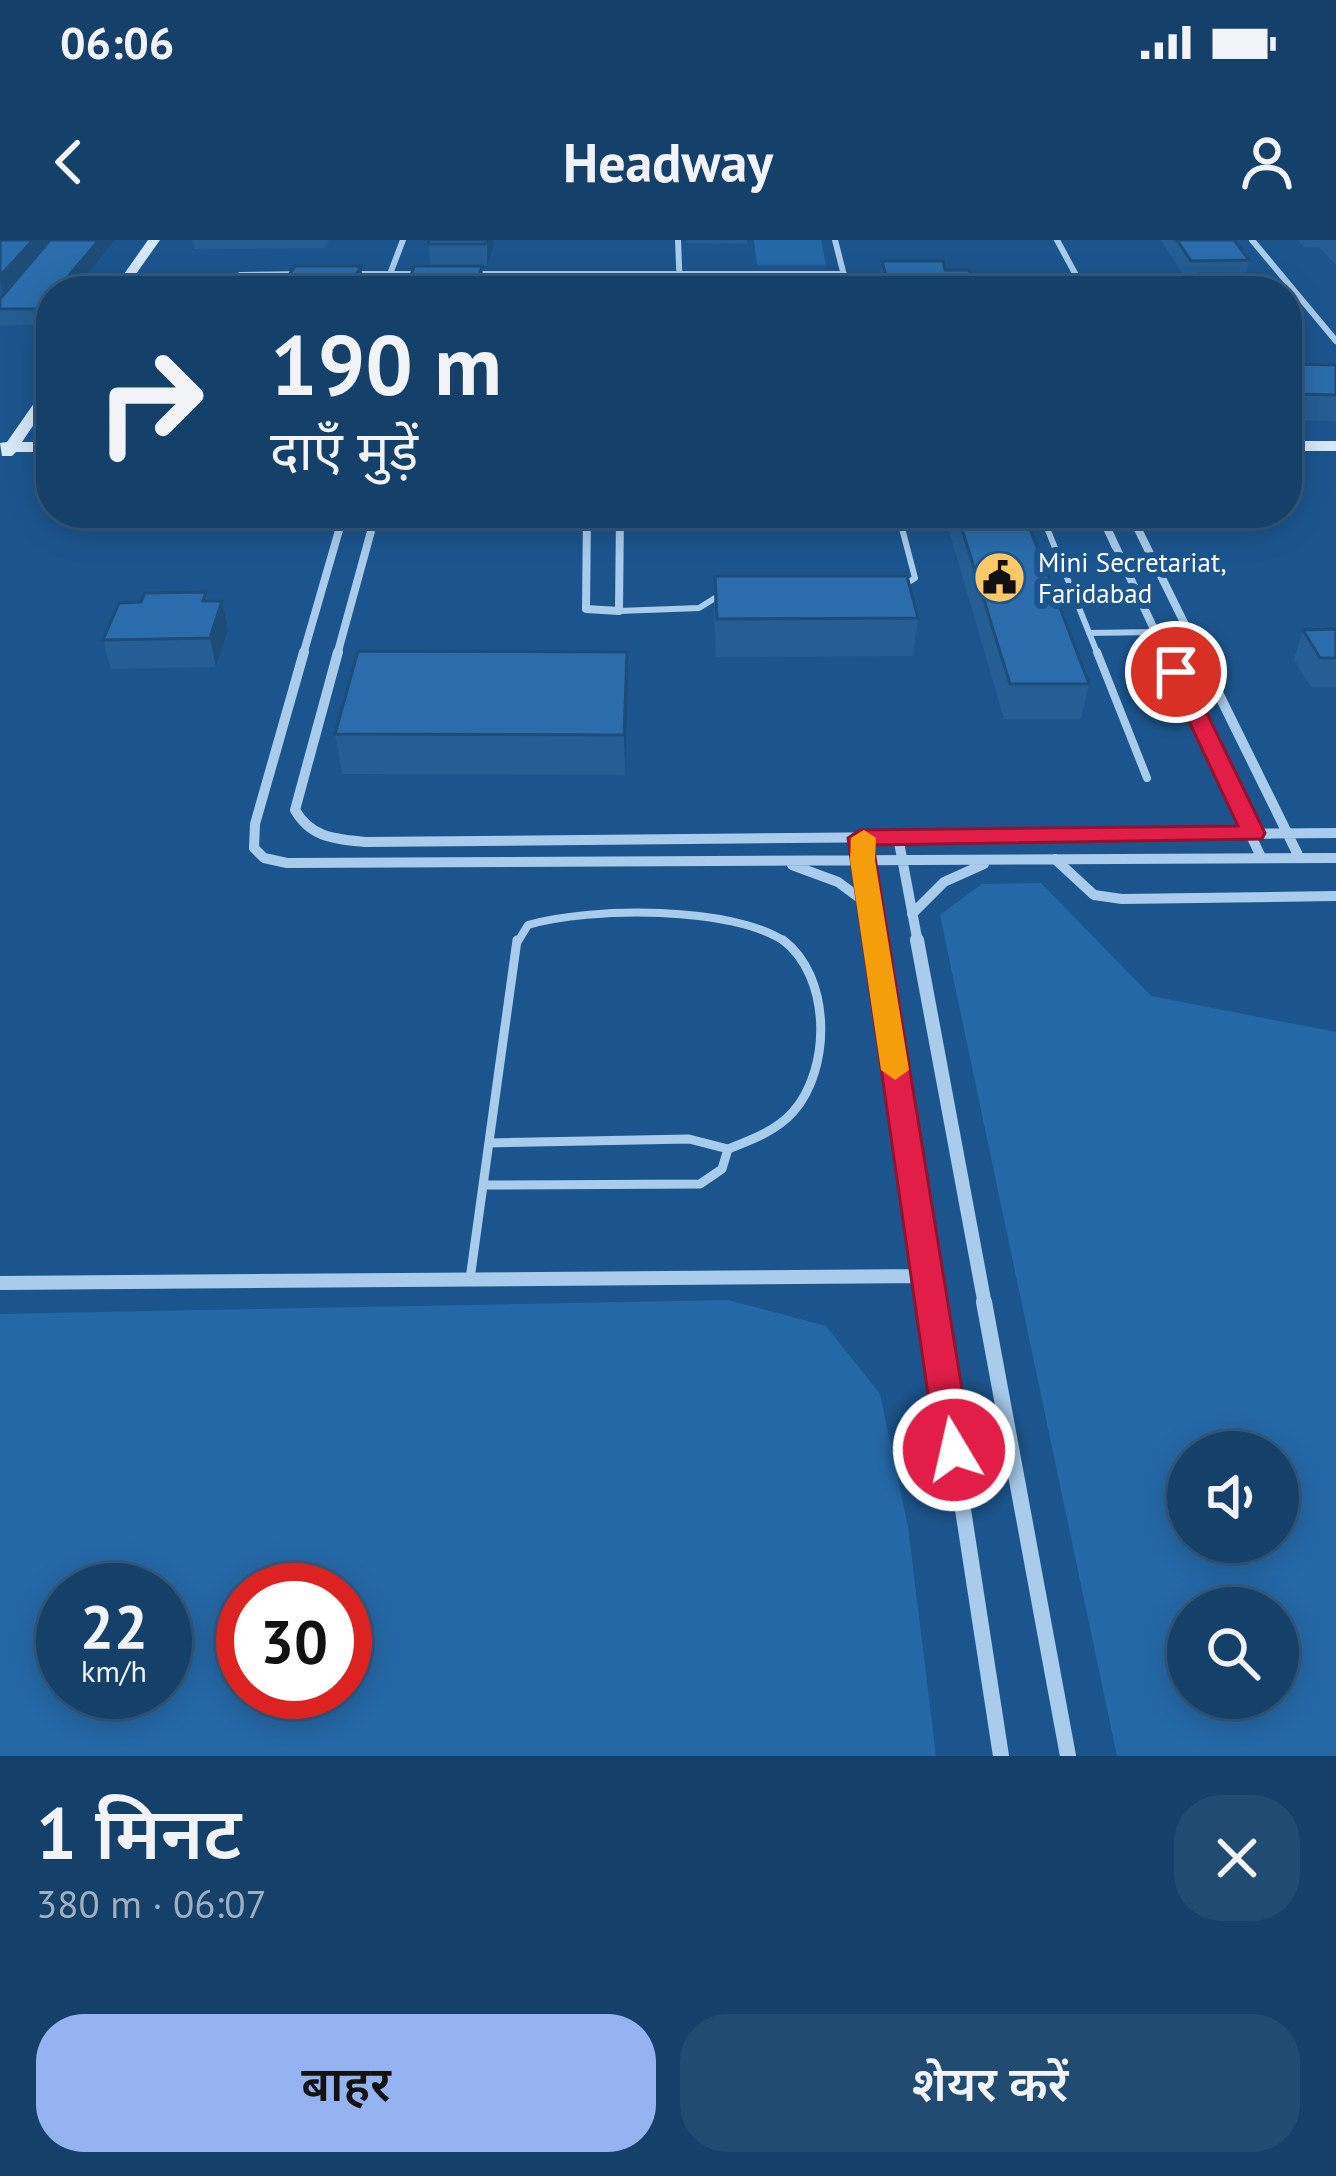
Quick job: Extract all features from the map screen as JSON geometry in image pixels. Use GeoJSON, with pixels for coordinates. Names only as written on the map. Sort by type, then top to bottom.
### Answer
{"type":"FeatureCollection","features":[{"type":"Feature","properties":{"kind":"street"},"geometry":{"type":"LineString","coordinates":[[129,276],[154,240]]}},
{"type":"Feature","properties":{"kind":"street"},"geometry":{"type":"LineString","coordinates":[[390,274],[403,240]]}},
{"type":"Feature","properties":{"kind":"street"},"geometry":{"type":"LineString","coordinates":[[678,240],[680,273]]}},
{"type":"Feature","properties":{"kind":"street"},"geometry":{"type":"LineString","coordinates":[[457,274],[844,274],[835,240]]}},
{"type":"Feature","properties":{"kind":"street"},"geometry":{"type":"LineString","coordinates":[[1057,240],[1077,276]]}},
{"type":"Feature","properties":{"kind":"street"},"geometry":{"type":"LineString","coordinates":[[1252,240],[1282,276]]}},
{"type":"Feature","properties":{"kind":"street"},"geometry":{"type":"LineString","coordinates":[[238,276],[315,274]]}},
{"type":"Feature","properties":{"kind":"street"},"geometry":{"type":"LineString","coordinates":[[338,274],[435,274]]}},
{"type":"Feature","properties":{"kind":"street"},"geometry":{"type":"LineString","coordinates":[[1302,300],[1336,341]]}},
{"type":"Feature","properties":{"kind":"street"},"geometry":{"type":"LineString","coordinates":[[4,450],[36,408]]}},
{"type":"Feature","properties":{"kind":"street"},"geometry":{"type":"LineString","coordinates":[[1302,448],[1336,448]]}},
{"type":"Feature","properties":{"kind":"street"},"geometry":{"type":"LineString","coordinates":[[4,450],[36,450]]}},
{"type":"Feature","properties":{"kind":"street"},"geometry":{"type":"LineString","coordinates":[[340,528],[255,824],[254,848],[264,858],[287,863],[1336,857]]}},
{"type":"Feature","properties":{"kind":"street"},"geometry":{"type":"LineString","coordinates":[[372,528],[295,810],[303,826],[325,838],[365,842],[1336,833]]}},
{"type":"Feature","properties":{"kind":"street"},"geometry":{"type":"LineString","coordinates":[[587,528],[586,609],[619,611],[620,528]]}},
{"type":"Feature","properties":{"kind":"street"},"geometry":{"type":"LineString","coordinates":[[1107,528],[1261,857]]}},
{"type":"Feature","properties":{"kind":"street"},"geometry":{"type":"LineString","coordinates":[[1137,528],[1299,857]]}},
{"type":"Feature","properties":{"kind":"street"},"geometry":{"type":"LineString","coordinates":[[898,837],[1068,1756]]}},
{"type":"Feature","properties":{"kind":"street"},"geometry":{"type":"LineString","coordinates":[[860,838],[1001,1756]]}},
{"type":"Feature","properties":{"kind":"street"},"geometry":{"type":"LineString","coordinates":[[912,914],[928,892],[956,872],[1003,859]]}},
{"type":"Feature","properties":{"kind":"street"},"geometry":{"type":"LineString","coordinates":[[1054,859],[1094,896],[1336,896]]}},
{"type":"Feature","properties":{"kind":"street"},"geometry":{"type":"LineString","coordinates":[[776,860],[838,882],[870,906]]}},
{"type":"Feature","properties":{"kind":"street"},"geometry":{"type":"LineString","coordinates":[[0,1283],[927,1276]]}},
{"type":"Feature","properties":{"kind":"lane"},"geometry":{"type":"LineString","coordinates":[[898,587],[914,578],[902,528]]}},
{"type":"Feature","properties":{"kind":"lane"},"geometry":{"type":"LineString","coordinates":[[1047,528],[1147,778]]}},
{"type":"Feature","properties":{"kind":"lane"},"geometry":{"type":"LineString","coordinates":[[619,611],[698,608],[729,590]]}},
{"type":"Feature","properties":{"kind":"lane"},"geometry":{"type":"LineString","coordinates":[[1089,633],[1157,632]]}},
{"type":"Feature","properties":{"kind":"lane"},"geometry":{"type":"LineString","coordinates":[[470,1280],[517,941],[528,925],[555,917],[736,922],[776,935],[803,957],[814,991],[819,1068],[796,1109],[766,1134],[728,1149],[689,1139],[489,1143]]}},
{"type":"Feature","properties":{"kind":"lane"},"geometry":{"type":"LineString","coordinates":[[483,1185],[700,1184],[722,1168],[728,1149]]}},
{"type":"Feature","properties":{"kind":"shaded area"},"geometry":{"type":"Polygon","coordinates":[[[754,240],[821,240],[826,265],[757,265],[754,240]]]}},
{"type":"Feature","properties":{"kind":"shaded area"},"geometry":{"type":"Polygon","coordinates":[[[1041,883],[1151,996],[1336,1032],[1336,1756],[1117,1756],[940,915],[982,884],[1041,883]]]}},
{"type":"Feature","properties":{"kind":"shaded area"},"geometry":{"type":"Polygon","coordinates":[[[728,1300],[826,1326],[880,1394],[908,1527],[936,1756],[0,1756],[0,1314],[728,1300]]]}},
{"type":"Feature","properties":{"kind":"building"},"geometry":{"type":"Polygon","coordinates":[[[0,240],[33,240],[0,276],[0,240]]]}},
{"type":"Feature","properties":{"kind":"building"},"geometry":{"type":"Polygon","coordinates":[[[50,240],[99,240],[69,276],[36,276],[36,309],[0,309],[0,299],[50,240]]]}},
{"type":"Feature","properties":{"kind":"building"},"geometry":{"type":"Polygon","coordinates":[[[429,240],[487,240],[485,244],[428,244],[429,240]]]}},
{"type":"Feature","properties":{"kind":"building"},"geometry":{"type":"Polygon","coordinates":[[[1177,240],[1234,240],[1249,260],[1191,261],[1177,240]]]}},
{"type":"Feature","properties":{"kind":"building"},"geometry":{"type":"Polygon","coordinates":[[[882,261],[943,261],[945,270],[969,270],[972,276],[886,276],[882,261]]]}},
{"type":"Feature","properties":{"kind":"building"},"geometry":{"type":"Polygon","coordinates":[[[295,266],[361,266],[355,276],[288,276],[295,266]]]}},
{"type":"Feature","properties":{"kind":"building"},"geometry":{"type":"Polygon","coordinates":[[[414,266],[482,266],[479,276],[411,276],[414,266]]]}},
{"type":"Feature","properties":{"kind":"building"},"geometry":{"type":"Polygon","coordinates":[[[1201,274],[1262,276],[1202,276],[1201,274]]]}},
{"type":"Feature","properties":{"kind":"building"},"geometry":{"type":"Polygon","coordinates":[[[1302,364],[1336,365],[1336,395],[1302,394],[1302,364]]]}},
{"type":"Feature","properties":{"kind":"building"},"geometry":{"type":"Polygon","coordinates":[[[962,528],[1030,528],[1089,684],[1010,684],[962,528]]]}},
{"type":"Feature","properties":{"kind":"building"},"geometry":{"type":"Polygon","coordinates":[[[715,576],[907,576],[918,618],[717,619],[715,576]]]}},
{"type":"Feature","properties":{"kind":"building"},"geometry":{"type":"Polygon","coordinates":[[[206,592],[203,601],[222,601],[210,638],[103,640],[119,603],[141,602],[145,593],[206,592]]]}},
{"type":"Feature","properties":{"kind":"building"},"geometry":{"type":"Polygon","coordinates":[[[1336,629],[1336,658],[1320,658],[1303,630],[1336,629]]]}},
{"type":"Feature","properties":{"kind":"building"},"geometry":{"type":"Polygon","coordinates":[[[358,651],[627,652],[624,735],[335,734],[358,651]]]}},
{"type":"Feature","properties":{"kind":"slow traffic"},"geometry":{"type":"LineString","coordinates":[[864,838],[860,838],[862,860],[895,1070]]}},
{"type":"Feature","properties":{"kind":"place","name":"Mini Secretariat, Faridabad"},"geometry":{"type":"Point","coordinates":[999,578]}},
{"type":"Feature","properties":{"kind":"route"},"geometry":{"type":"LineString","coordinates":[[954,1450],[860,838],[1253,833],[1176,672]]}}]}
